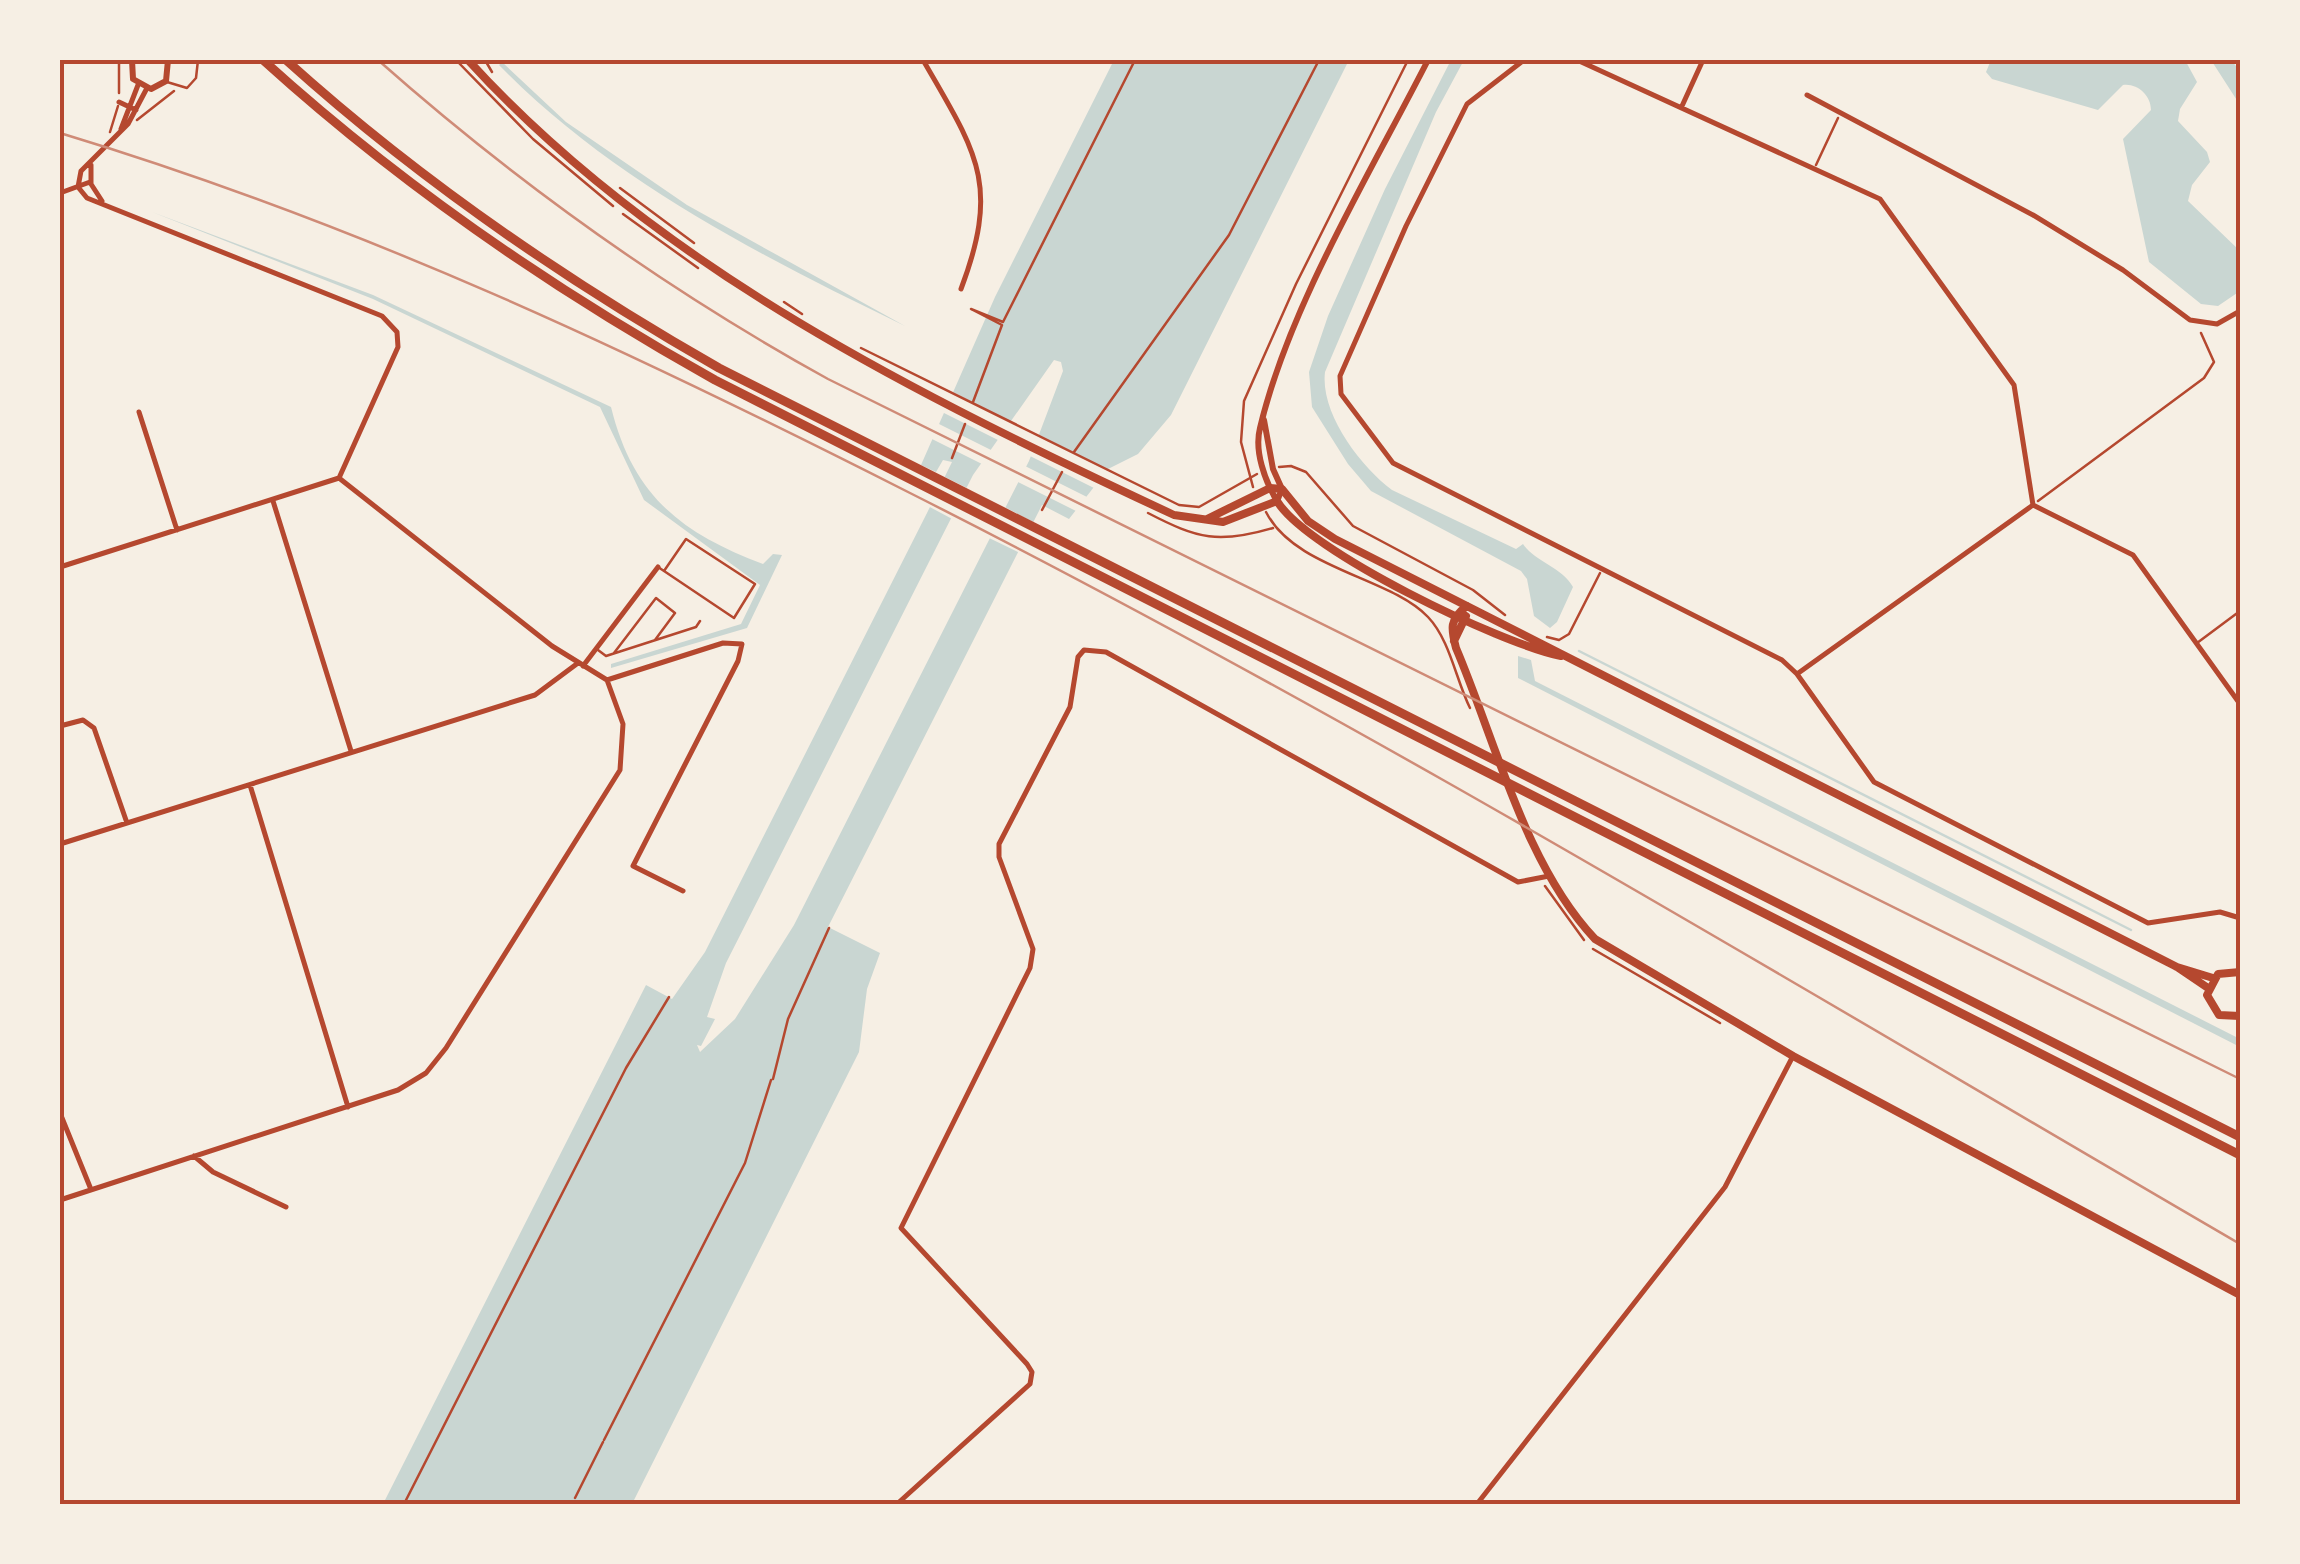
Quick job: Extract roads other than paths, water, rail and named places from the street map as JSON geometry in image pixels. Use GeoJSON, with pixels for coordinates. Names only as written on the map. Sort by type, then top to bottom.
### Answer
{"type":"FeatureCollection","features":[{"type":"Feature","properties":{"kind":"highway"},"geometry":{"type":"LineString","coordinates":[[263,60],[392,171],[534,272],[684,363],[1096,562],[2240,1137]]}},
{"type":"Feature","properties":{"kind":"highway"},"geometry":{"type":"LineString","coordinates":[[286,60],[436,186],[546,264],[870,454],[1091,572],[2240,1155]]}},
{"type":"Feature","properties":{"kind":"main road"},"geometry":{"type":"LineString","coordinates":[[468,60],[571,160],[659,230],[816,333],[1182,517],[1230,521],[1277,500],[1321,544],[1466,619],[1526,647],[1561,656]]}},
{"type":"Feature","properties":{"kind":"main road"},"geometry":{"type":"LineString","coordinates":[[1206,519],[1270,488],[1282,489],[1319,530],[2177,967],[2208,988]]}},
{"type":"Feature","properties":{"kind":"main road"},"geometry":{"type":"LineString","coordinates":[[1467,606],[1456,614],[1450,628],[1454,642],[1548,876],[1595,939],[1793,1056],[2240,1296]]}},
{"type":"Feature","properties":{"kind":"main road"},"geometry":{"type":"LineString","coordinates":[[1454,642],[1466,619],[1467,606]]}},
{"type":"Feature","properties":{"kind":"main road"},"geometry":{"type":"LineString","coordinates":[[2177,967],[2213,978],[2239,969]]}},
{"type":"Feature","properties":{"kind":"main road"},"geometry":{"type":"LineString","coordinates":[[2213,978],[2208,999],[2216,1012],[2226,1017],[2240,1016]]}},
{"type":"Feature","properties":{"kind":"street"},"geometry":{"type":"LineString","coordinates":[[132,60],[130,72],[142,86]]}},
{"type":"Feature","properties":{"kind":"street"},"geometry":{"type":"LineString","coordinates":[[922,60],[968,140],[983,185],[980,234],[961,289]]}},
{"type":"Feature","properties":{"kind":"street"},"geometry":{"type":"LineString","coordinates":[[1277,500],[1264,472],[1259,444],[1274,380],[1324,266],[1428,60]]}},
{"type":"Feature","properties":{"kind":"street"},"geometry":{"type":"LineString","coordinates":[[1524,60],[1468,104],[1406,226],[1338,384],[1393,463],[1782,660],[1797,674],[1874,782],[2148,923],[2220,912],[2240,918]]}},
{"type":"Feature","properties":{"kind":"street"},"geometry":{"type":"LineString","coordinates":[[1577,60],[1880,199],[2014,385],[2032,505]]}},
{"type":"Feature","properties":{"kind":"street"},"geometry":{"type":"LineString","coordinates":[[1682,106],[1702,60]]}},
{"type":"Feature","properties":{"kind":"street"},"geometry":{"type":"LineString","coordinates":[[142,86],[166,81],[172,62]]}},
{"type":"Feature","properties":{"kind":"street"},"geometry":{"type":"LineString","coordinates":[[120,132],[142,86]]}},
{"type":"Feature","properties":{"kind":"street"},"geometry":{"type":"LineString","coordinates":[[1807,95],[2033,215],[2123,270],[2190,320],[2218,324],[2240,311]]}},
{"type":"Feature","properties":{"kind":"street"},"geometry":{"type":"LineString","coordinates":[[119,102],[132,108]]}},
{"type":"Feature","properties":{"kind":"street"},"geometry":{"type":"LineString","coordinates":[[60,567],[339,478],[398,347],[392,324],[382,316],[87,198],[78,187],[79,176],[128,124],[132,108]]}},
{"type":"Feature","properties":{"kind":"street"},"geometry":{"type":"LineString","coordinates":[[91,165],[91,181],[104,203]]}},
{"type":"Feature","properties":{"kind":"street"},"geometry":{"type":"LineString","coordinates":[[60,192],[91,181]]}},
{"type":"Feature","properties":{"kind":"street"},"geometry":{"type":"LineString","coordinates":[[139,412],[177,530]]}},
{"type":"Feature","properties":{"kind":"street"},"geometry":{"type":"LineString","coordinates":[[1264,419],[1273,469],[1282,489],[1277,500]]}},
{"type":"Feature","properties":{"kind":"street"},"geometry":{"type":"LineString","coordinates":[[60,1200],[407,1086],[432,1066],[620,770],[624,733],[607,680],[580,665],[339,478]]}},
{"type":"Feature","properties":{"kind":"street"},"geometry":{"type":"LineString","coordinates":[[273,501],[351,751]]}},
{"type":"Feature","properties":{"kind":"street"},"geometry":{"type":"LineString","coordinates":[[1797,674],[2032,505]]}},
{"type":"Feature","properties":{"kind":"street"},"geometry":{"type":"LineString","coordinates":[[2032,505],[2133,555],[2240,704]]}},
{"type":"Feature","properties":{"kind":"street"},"geometry":{"type":"LineString","coordinates":[[60,844],[534,695],[580,665],[661,569]]}},
{"type":"Feature","properties":{"kind":"street"},"geometry":{"type":"LineString","coordinates":[[607,680],[723,643],[742,644],[738,661],[633,866],[683,891]]}},
{"type":"Feature","properties":{"kind":"street"},"geometry":{"type":"LineString","coordinates":[[898,1504],[1030,1384],[1032,1372],[1027,1364],[901,1228],[1030,968],[1032,950],[1000,857],[1000,844],[1070,707],[1078,657],[1084,650],[1106,652],[1518,882],[1548,876]]}},
{"type":"Feature","properties":{"kind":"street"},"geometry":{"type":"LineString","coordinates":[[60,726],[83,720],[94,728],[127,823]]}},
{"type":"Feature","properties":{"kind":"street"},"geometry":{"type":"LineString","coordinates":[[250,785],[348,1106]]}},
{"type":"Feature","properties":{"kind":"street"},"geometry":{"type":"LineString","coordinates":[[1477,1504],[1725,1187],[1793,1056]]}},
{"type":"Feature","properties":{"kind":"street"},"geometry":{"type":"LineString","coordinates":[[60,1113],[90,1187]]}},
{"type":"Feature","properties":{"kind":"street"},"geometry":{"type":"LineString","coordinates":[[194,1156],[213,1172],[286,1206]]}},
{"type":"Feature","properties":{"kind":"lane"},"geometry":{"type":"LineString","coordinates":[[166,81],[186,88],[196,78],[198,60]]}},
{"type":"Feature","properties":{"kind":"lane"},"geometry":{"type":"LineString","coordinates":[[686,539],[755,584],[734,618],[661,569],[686,539]]}},
{"type":"Feature","properties":{"kind":"lane"},"geometry":{"type":"LineString","coordinates":[[614,654],[656,598],[676,613],[655,640]]}},
{"type":"Feature","properties":{"kind":"lane"},"geometry":{"type":"LineString","coordinates":[[2197,643],[2240,611]]}},
{"type":"Feature","properties":{"kind":"lane"},"geometry":{"type":"LineString","coordinates":[[596,648],[606,656],[700,622]]}},
{"type":"Feature","properties":{"kind":"waterway"},"geometry":{"type":"LineString","coordinates":[[1579,651],[2131,930]]}},
{"type":"Feature","properties":{"kind":"railway"},"geometry":{"type":"LineString","coordinates":[[378,60],[484,149],[594,232],[708,308],[828,379],[2240,1079]]}},
{"type":"Feature","properties":{"kind":"railway"},"geometry":{"type":"LineString","coordinates":[[60,133],[281,208],[493,294],[701,389],[910,493],[1414,764],[2240,1244]]}}]}
